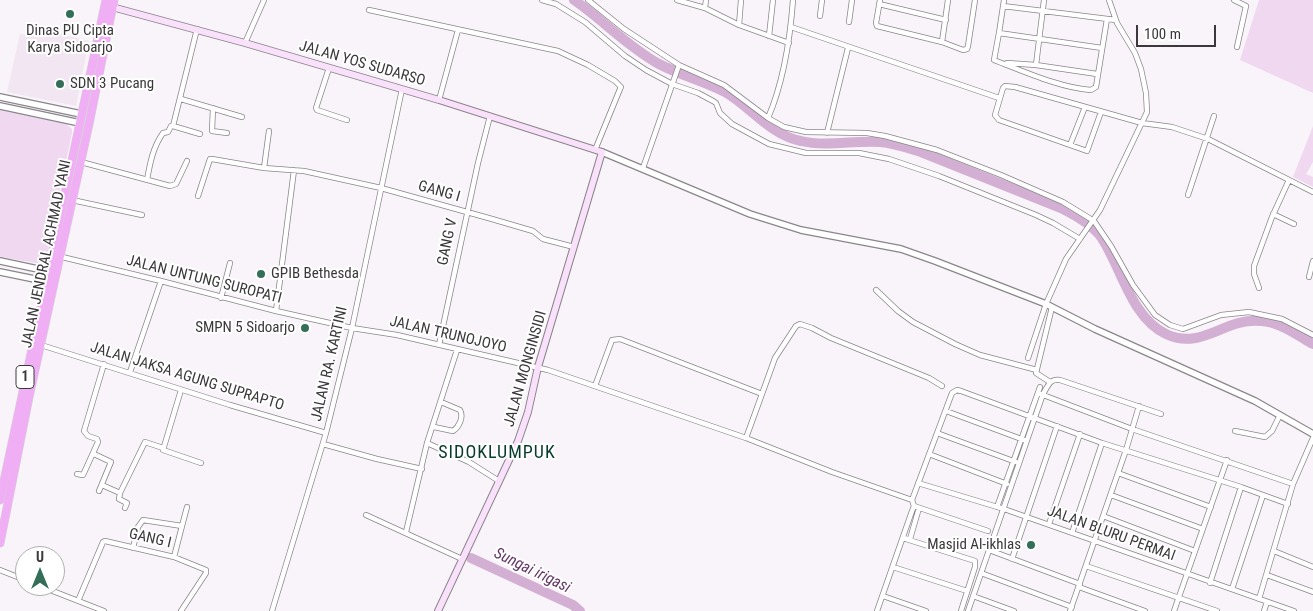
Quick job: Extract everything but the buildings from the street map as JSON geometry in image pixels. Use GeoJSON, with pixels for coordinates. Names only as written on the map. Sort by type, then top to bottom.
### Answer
{"type":"FeatureCollection","features":[{"type":"Feature","properties":{"kind":"highway","name":"JALAN JENDRAL ACHMAD YANI"},"geometry":{"type":"LineString","coordinates":[[0,543],[54,283],[51,255],[106,0]]}},
{"type":"Feature","properties":{"kind":"highway","name":"JALAN JENDRAL ACHMAD YANI"},"geometry":{"type":"LineString","coordinates":[[0,500],[3,471],[46,282],[60,257],[113,4]]}},
{"type":"Feature","properties":{"kind":"highway"},"geometry":{"type":"LineString","coordinates":[[80,123],[89,124]]}},
{"type":"Feature","properties":{"kind":"main road","name":"JALAN YOS SUDARSO"},"geometry":{"type":"LineString","coordinates":[[113,4],[439,100],[602,152]]}},
{"type":"Feature","properties":{"kind":"main road","name":"JALAN MONGINSIDI"},"geometry":{"type":"LineString","coordinates":[[438,611],[499,481],[528,412],[538,367],[602,152]]}},
{"type":"Feature","properties":{"kind":"street"},"geometry":{"type":"LineString","coordinates":[[245,43],[264,0]]}},
{"type":"Feature","properties":{"kind":"street"},"geometry":{"type":"LineString","coordinates":[[542,0],[556,4],[585,22],[625,56],[713,101],[716,103],[720,113],[732,124],[769,144],[806,153],[859,153],[889,159],[939,176],[1044,219],[1082,237]]}},
{"type":"Feature","properties":{"kind":"street"},"geometry":{"type":"LineString","coordinates":[[588,0],[593,2],[624,29],[678,67],[724,85],[768,118],[795,131],[874,134],[937,150],[1064,202],[1093,223],[1111,246],[1133,285],[1155,315],[1170,325],[1183,329],[1221,315],[1249,312],[1282,319],[1313,334]]}},
{"type":"Feature","properties":{"kind":"street"},"geometry":{"type":"LineString","coordinates":[[677,0],[705,8],[738,25],[789,43]]}},
{"type":"Feature","properties":{"kind":"street"},"geometry":{"type":"LineString","coordinates":[[705,8],[706,0]]}},
{"type":"Feature","properties":{"kind":"street"},"geometry":{"type":"LineString","coordinates":[[738,25],[741,0]]}},
{"type":"Feature","properties":{"kind":"street"},"geometry":{"type":"LineString","coordinates":[[769,36],[773,0]]}},
{"type":"Feature","properties":{"kind":"street"},"geometry":{"type":"LineString","coordinates":[[768,118],[777,98],[789,43],[793,0]]}},
{"type":"Feature","properties":{"kind":"street"},"geometry":{"type":"LineString","coordinates":[[820,16],[822,0]]}},
{"type":"Feature","properties":{"kind":"street"},"geometry":{"type":"LineString","coordinates":[[848,22],[852,0]]}},
{"type":"Feature","properties":{"kind":"street"},"geometry":{"type":"LineString","coordinates":[[942,42],[948,0]]}},
{"type":"Feature","properties":{"kind":"street"},"geometry":{"type":"LineString","coordinates":[[946,20],[879,2],[876,23],[880,27],[942,42],[963,50],[967,49],[975,0]]}},
{"type":"Feature","properties":{"kind":"street"},"geometry":{"type":"LineString","coordinates":[[1036,65],[1044,0]]}},
{"type":"Feature","properties":{"kind":"street"},"geometry":{"type":"LineString","coordinates":[[1028,358],[1066,259],[1093,223],[1147,112],[1141,69],[1135,53],[1116,20],[1109,0]]}},
{"type":"Feature","properties":{"kind":"street"},"geometry":{"type":"LineString","coordinates":[[1234,0],[1242,1],[1247,8],[1237,46]]}},
{"type":"Feature","properties":{"kind":"street"},"geometry":{"type":"LineString","coordinates":[[1107,19],[1096,87],[1091,90],[1083,90],[1045,79],[994,60],[1003,3],[1116,20]]}},
{"type":"Feature","properties":{"kind":"street"},"geometry":{"type":"LineString","coordinates":[[368,10],[558,51],[588,65],[615,81],[621,87],[595,150]]}},
{"type":"Feature","properties":{"kind":"street"},"geometry":{"type":"LineString","coordinates":[[791,27],[999,98]]}},
{"type":"Feature","properties":{"kind":"street"},"geometry":{"type":"LineString","coordinates":[[147,180],[152,155],[160,138],[173,126],[197,29]]}},
{"type":"Feature","properties":{"kind":"street"},"geometry":{"type":"LineString","coordinates":[[439,100],[458,30]]}},
{"type":"Feature","properties":{"kind":"street"},"geometry":{"type":"LineString","coordinates":[[999,33],[1102,48]]}},
{"type":"Feature","properties":{"kind":"street"},"geometry":{"type":"LineString","coordinates":[[827,133],[848,48]]}},
{"type":"Feature","properties":{"kind":"street"},"geometry":{"type":"LineString","coordinates":[[1000,62],[1097,74]]}},
{"type":"Feature","properties":{"kind":"street"},"geometry":{"type":"LineString","coordinates":[[643,168],[678,67]]}},
{"type":"Feature","properties":{"kind":"street"},"geometry":{"type":"LineString","coordinates":[[1045,79],[1048,67]]}},
{"type":"Feature","properties":{"kind":"street"},"geometry":{"type":"LineString","coordinates":[[329,68],[316,108],[317,110],[347,120]]}},
{"type":"Feature","properties":{"kind":"street"},"geometry":{"type":"LineString","coordinates":[[1101,112],[1088,151],[999,120],[995,115],[1003,88],[1009,86],[1142,123],[1172,127],[1208,139],[1313,192]]}},
{"type":"Feature","properties":{"kind":"street","name":"JALAN RA. KARTINI"},"geometry":{"type":"LineString","coordinates":[[272,611],[326,434],[352,328],[402,89]]}},
{"type":"Feature","properties":{"kind":"street"},"geometry":{"type":"LineString","coordinates":[[0,97],[81,114]]}},
{"type":"Feature","properties":{"kind":"street"},"geometry":{"type":"LineString","coordinates":[[181,98],[242,117]]}},
{"type":"Feature","properties":{"kind":"street"},"geometry":{"type":"LineString","coordinates":[[0,106],[80,123]]}},
{"type":"Feature","properties":{"kind":"street"},"geometry":{"type":"LineString","coordinates":[[1070,145],[1085,107]]}},
{"type":"Feature","properties":{"kind":"street"},"geometry":{"type":"LineString","coordinates":[[213,108],[212,131],[227,133]]}},
{"type":"Feature","properties":{"kind":"street","name":"GANG V"},"geometry":{"type":"LineString","coordinates":[[439,345],[490,116]]}},
{"type":"Feature","properties":{"kind":"street"},"geometry":{"type":"LineString","coordinates":[[1188,196],[1214,116]]}},
{"type":"Feature","properties":{"kind":"street"},"geometry":{"type":"LineString","coordinates":[[173,126],[200,134]]}},
{"type":"Feature","properties":{"kind":"street"},"geometry":{"type":"LineString","coordinates":[[264,168],[269,131]]}},
{"type":"Feature","properties":{"kind":"street"},"geometry":{"type":"LineString","coordinates":[[602,152],[750,214],[801,230],[901,249],[936,260],[1049,306],[1255,402],[1313,436],[1293,484],[1259,599]]}},
{"type":"Feature","properties":{"kind":"street","name":"GANG I"},"geometry":{"type":"LineString","coordinates":[[198,196],[211,159],[264,168],[294,170],[381,188],[532,231],[543,239],[574,247]]}},
{"type":"Feature","properties":{"kind":"street"},"geometry":{"type":"LineString","coordinates":[[81,162],[173,186],[176,184],[187,161]]}},
{"type":"Feature","properties":{"kind":"street"},"geometry":{"type":"LineString","coordinates":[[276,311],[294,170]]}},
{"type":"Feature","properties":{"kind":"street"},"geometry":{"type":"LineString","coordinates":[[1259,288],[1254,274],[1254,266],[1273,214],[1289,180]]}},
{"type":"Feature","properties":{"kind":"street"},"geometry":{"type":"LineString","coordinates":[[72,200],[142,215]]}},
{"type":"Feature","properties":{"kind":"street"},"geometry":{"type":"LineString","coordinates":[[1273,214],[1294,224]]}},
{"type":"Feature","properties":{"kind":"street","name":"JALAN UNTUNG SUROPATI"},"geometry":{"type":"LineString","coordinates":[[51,255],[162,281],[221,298],[352,328]]}},
{"type":"Feature","properties":{"kind":"street"},"geometry":{"type":"LineString","coordinates":[[0,261],[52,272]]}},
{"type":"Feature","properties":{"kind":"street"},"geometry":{"type":"LineString","coordinates":[[1309,277],[1313,261]]}},
{"type":"Feature","properties":{"kind":"street"},"geometry":{"type":"LineString","coordinates":[[221,298],[230,263]]}},
{"type":"Feature","properties":{"kind":"street"},"geometry":{"type":"LineString","coordinates":[[0,272],[54,283]]}},
{"type":"Feature","properties":{"kind":"street"},"geometry":{"type":"LineString","coordinates":[[130,372],[162,281]]}},
{"type":"Feature","properties":{"kind":"street"},"geometry":{"type":"LineString","coordinates":[[876,290],[898,312],[955,344],[980,355],[1037,370]]}},
{"type":"Feature","properties":{"kind":"street"},"geometry":{"type":"LineString","coordinates":[[1049,306],[1036,373],[1050,382]]}},
{"type":"Feature","properties":{"kind":"street"},"geometry":{"type":"LineString","coordinates":[[746,438],[775,358],[796,326],[800,324],[929,378],[942,386]]}},
{"type":"Feature","properties":{"kind":"street","name":"JALAN TRUNOJOYO"},"geometry":{"type":"LineString","coordinates":[[352,328],[397,335],[538,367],[746,438],[832,472],[912,500]]}},
{"type":"Feature","properties":{"kind":"street"},"geometry":{"type":"LineString","coordinates":[[595,386],[609,344],[617,338],[762,394]]}},
{"type":"Feature","properties":{"kind":"street","name":"JALAN JAKSA AGUNG SUPRAPTO"},"geometry":{"type":"LineString","coordinates":[[41,345],[326,434]]}},
{"type":"Feature","properties":{"kind":"street"},"geometry":{"type":"LineString","coordinates":[[406,532],[427,443],[434,427],[457,350]]}},
{"type":"Feature","properties":{"kind":"street"},"geometry":{"type":"LineString","coordinates":[[77,474],[83,475],[94,454],[98,440],[84,432],[104,364]]}},
{"type":"Feature","properties":{"kind":"street"},"geometry":{"type":"LineString","coordinates":[[968,611],[1004,509],[1014,461],[1030,416],[1041,393],[1050,382],[1060,380],[1161,414]]}},
{"type":"Feature","properties":{"kind":"street"},"geometry":{"type":"LineString","coordinates":[[997,507],[1019,463],[1036,418],[1041,393],[1040,387]]}},
{"type":"Feature","properties":{"kind":"street"},"geometry":{"type":"LineString","coordinates":[[163,448],[181,390]]}},
{"type":"Feature","properties":{"kind":"street"},"geometry":{"type":"LineString","coordinates":[[877,611],[914,506],[912,500],[918,483],[952,393],[957,390],[1102,443],[1263,494],[1288,504]]}},
{"type":"Feature","properties":{"kind":"street"},"geometry":{"type":"LineString","coordinates":[[1041,393],[1132,428],[1293,484]]}},
{"type":"Feature","properties":{"kind":"street"},"geometry":{"type":"LineString","coordinates":[[434,427],[453,431],[458,426],[461,418],[462,413],[460,410],[441,402]]}},
{"type":"Feature","properties":{"kind":"street"},"geometry":{"type":"LineString","coordinates":[[981,573],[1071,609],[1111,495],[1139,406]]}},
{"type":"Feature","properties":{"kind":"street"},"geometry":{"type":"LineString","coordinates":[[946,411],[1027,442]]}},
{"type":"Feature","properties":{"kind":"street"},"geometry":{"type":"LineString","coordinates":[[1235,431],[1265,437],[1272,431],[1280,415]]}},
{"type":"Feature","properties":{"kind":"street"},"geometry":{"type":"LineString","coordinates":[[1012,559],[1058,426]]}},
{"type":"Feature","properties":{"kind":"street"},"geometry":{"type":"LineString","coordinates":[[937,433],[1019,463]]}},
{"type":"Feature","properties":{"kind":"street"},"geometry":{"type":"LineString","coordinates":[[1049,524],[1080,434]]}},
{"type":"Feature","properties":{"kind":"street"},"geometry":{"type":"LineString","coordinates":[[125,508],[127,503],[118,500],[120,492],[145,442],[163,448],[164,451],[201,463]]}},
{"type":"Feature","properties":{"kind":"street"},"geometry":{"type":"LineString","coordinates":[[427,443],[469,462],[499,481]]}},
{"type":"Feature","properties":{"kind":"street"},"geometry":{"type":"LineString","coordinates":[[1072,533],[1102,443]]}},
{"type":"Feature","properties":{"kind":"street"},"geometry":{"type":"LineString","coordinates":[[323,444],[422,469]]}},
{"type":"Feature","properties":{"kind":"street"},"geometry":{"type":"LineString","coordinates":[[94,454],[111,462],[99,491]]}},
{"type":"Feature","properties":{"kind":"street"},"geometry":{"type":"LineString","coordinates":[[929,454],[1009,485]]}},
{"type":"Feature","properties":{"kind":"street"},"geometry":{"type":"LineString","coordinates":[[1174,611],[1188,575],[1218,481],[1227,460]]}},
{"type":"Feature","properties":{"kind":"street"},"geometry":{"type":"LineString","coordinates":[[1118,473],[1211,506]]}},
{"type":"Feature","properties":{"kind":"street","name":"JALAN BLURU PERMAI"},"geometry":{"type":"LineString","coordinates":[[918,483],[1026,516],[1210,583],[1294,611]]}},
{"type":"Feature","properties":{"kind":"street"},"geometry":{"type":"LineString","coordinates":[[102,485],[120,492]]}},
{"type":"Feature","properties":{"kind":"street"},"geometry":{"type":"LineString","coordinates":[[1210,583],[1241,487]]}},
{"type":"Feature","properties":{"kind":"street"},"geometry":{"type":"LineString","coordinates":[[1232,589],[1263,494]]}},
{"type":"Feature","properties":{"kind":"street"},"geometry":{"type":"LineString","coordinates":[[1111,495],[1203,529]]}},
{"type":"Feature","properties":{"kind":"street"},"geometry":{"type":"LineString","coordinates":[[914,506],[988,531]]}},
{"type":"Feature","properties":{"kind":"street"},"geometry":{"type":"LineString","coordinates":[[174,557],[186,507]]}},
{"type":"Feature","properties":{"kind":"street"},"geometry":{"type":"LineString","coordinates":[[910,539],[919,508]]}},
{"type":"Feature","properties":{"kind":"street"},"geometry":{"type":"LineString","coordinates":[[366,515],[462,559]]}},
{"type":"Feature","properties":{"kind":"street"},"geometry":{"type":"LineString","coordinates":[[1103,516],[1195,551]]}},
{"type":"Feature","properties":{"kind":"street"},"geometry":{"type":"LineString","coordinates":[[133,548],[138,527],[143,520],[182,526]]}},
{"type":"Feature","properties":{"kind":"street"},"geometry":{"type":"LineString","coordinates":[[903,538],[976,560],[976,567],[961,611]]}},
{"type":"Feature","properties":{"kind":"street","name":"GANG I"},"geometry":{"type":"LineString","coordinates":[[78,601],[105,541],[174,557],[206,572],[181,611]]}},
{"type":"Feature","properties":{"kind":"street"},"geometry":{"type":"LineString","coordinates":[[989,550],[1146,611]]}},
{"type":"Feature","properties":{"kind":"street"},"geometry":{"type":"LineString","coordinates":[[1274,551],[1313,566]]}},
{"type":"Feature","properties":{"kind":"street"},"geometry":{"type":"LineString","coordinates":[[1086,566],[1217,611]]}},
{"type":"Feature","properties":{"kind":"street"},"geometry":{"type":"LineString","coordinates":[[893,567],[967,591]]}},
{"type":"Feature","properties":{"kind":"street"},"geometry":{"type":"LineString","coordinates":[[0,570],[15,576]]}},
{"type":"Feature","properties":{"kind":"street"},"geometry":{"type":"LineString","coordinates":[[1267,575],[1313,592]]}},
{"type":"Feature","properties":{"kind":"street"},"geometry":{"type":"LineString","coordinates":[[65,596],[104,611]]}},
{"type":"Feature","properties":{"kind":"street"},"geometry":{"type":"LineString","coordinates":[[883,596],[926,611]]}},
{"type":"Feature","properties":{"kind":"street"},"geometry":{"type":"LineString","coordinates":[[973,596],[1014,611]]}},
{"type":"Feature","properties":{"kind":"street"},"geometry":{"type":"LineString","coordinates":[[1264,611],[1267,602]]}},
{"type":"Feature","properties":{"kind":"shaded area"},"geometry":{"type":"Polygon","coordinates":[[[1259,0],[1313,0],[1313,93],[1240,60],[1259,0]]]}},
{"type":"Feature","properties":{"kind":"shaded area"},"geometry":{"type":"Polygon","coordinates":[[[42,29],[89,41],[76,106],[7,92],[20,34],[33,36],[42,29]]]}},
{"type":"Feature","properties":{"kind":"shaded area"},"geometry":{"type":"Polygon","coordinates":[[[0,109],[66,124],[72,129],[47,257],[42,264],[0,257],[0,109]]]}},
{"type":"Feature","properties":{"kind":"shaded area"},"geometry":{"type":"Polygon","coordinates":[[[1313,126],[1313,162],[1306,174],[1313,177],[1313,187],[1293,177],[1313,126]]]}},
{"type":"Feature","properties":{"kind":"waterway"},"geometry":{"type":"LineString","coordinates":[[574,0],[626,42],[648,57],[667,68],[725,92],[770,127],[790,138],[811,143],[870,142],[901,146],[921,152],[1072,214],[1088,224],[1101,237],[1135,304],[1154,326],[1166,334],[1191,339],[1236,324],[1248,321],[1261,321],[1282,326],[1313,344]]}},
{"type":"Feature","properties":{"kind":"waterway","name":"Sungai irigasi"},"geometry":{"type":"LineString","coordinates":[[471,558],[573,605],[580,611]]}},
{"type":"Feature","properties":{"kind":"place","name":"Dinas PU Cipta Karya Sidoarjo"},"geometry":{"type":"Point","coordinates":[70,14]}},
{"type":"Feature","properties":{"kind":"place","name":"SDN 3 Pucang"},"geometry":{"type":"Point","coordinates":[60,84]}},
{"type":"Feature","properties":{"kind":"place","name":"GPIB Bethesda"},"geometry":{"type":"Point","coordinates":[261,274]}},
{"type":"Feature","properties":{"kind":"place","name":"SMPN 5 Sidoarjo"},"geometry":{"type":"Point","coordinates":[305,328]}},
{"type":"Feature","properties":{"kind":"place","name":"Masjid Al-ikhlas"},"geometry":{"type":"Point","coordinates":[1031,545]}},
{"type":"Feature","properties":{"kind":"district","name":"SIDOKLUMPUK"},"geometry":{"type":"Point","coordinates":[497,453]}}]}
